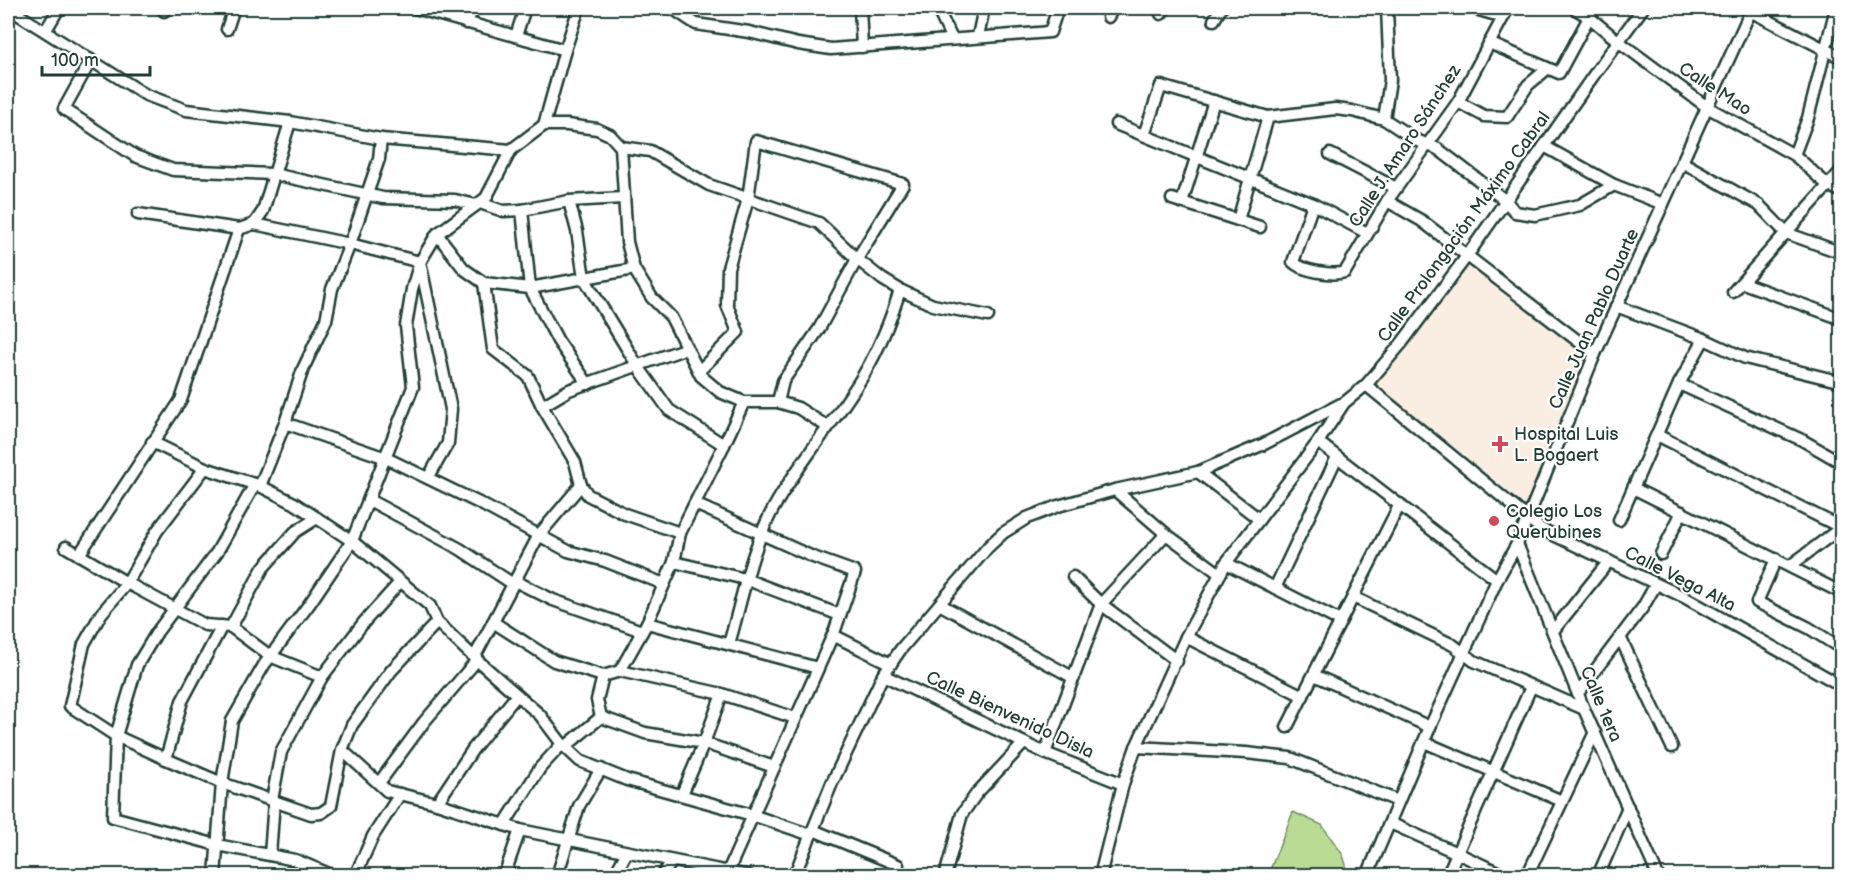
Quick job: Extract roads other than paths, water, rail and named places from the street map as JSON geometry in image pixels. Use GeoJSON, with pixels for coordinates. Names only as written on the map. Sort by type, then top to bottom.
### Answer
{"type":"FeatureCollection","features":[{"type":"Feature","properties":{"kind":"street"},"geometry":{"type":"LineString","coordinates":[[8,8],[146,95],[186,110],[290,122],[381,139],[511,150]]}},
{"type":"Feature","properties":{"kind":"street"},"geometry":{"type":"LineString","coordinates":[[46,30],[59,8]]}},
{"type":"Feature","properties":{"kind":"street"},"geometry":{"type":"LineString","coordinates":[[227,29],[234,8]]}},
{"type":"Feature","properties":{"kind":"street"},"geometry":{"type":"LineString","coordinates":[[415,8],[429,9],[466,23],[565,50]]}},
{"type":"Feature","properties":{"kind":"street"},"geometry":{"type":"LineString","coordinates":[[466,23],[474,8]]}},
{"type":"Feature","properties":{"kind":"street"},"geometry":{"type":"LineString","coordinates":[[516,36],[525,8]]}},
{"type":"Feature","properties":{"kind":"street"},"geometry":{"type":"LineString","coordinates":[[544,126],[579,8]]}},
{"type":"Feature","properties":{"kind":"street"},"geometry":{"type":"LineString","coordinates":[[672,8],[696,24],[831,49],[1050,32],[1058,8]]}},
{"type":"Feature","properties":{"kind":"street"},"geometry":{"type":"LineString","coordinates":[[860,8],[862,47]]}},
{"type":"Feature","properties":{"kind":"street"},"geometry":{"type":"LineString","coordinates":[[937,8],[952,39]]}},
{"type":"Feature","properties":{"kind":"street"},"geometry":{"type":"LineString","coordinates":[[978,36],[984,8]]}},
{"type":"Feature","properties":{"kind":"street"},"geometry":{"type":"LineString","coordinates":[[1214,20],[1221,8]]}},
{"type":"Feature","properties":{"kind":"street"},"geometry":{"type":"LineString","coordinates":[[1384,119],[1390,80],[1387,8]]}},
{"type":"Feature","properties":{"kind":"street"},"geometry":{"type":"LineString","coordinates":[[1472,8],[1505,12]]}},
{"type":"Feature","properties":{"kind":"street","name":"Calle Mao"},"geometry":{"type":"LineString","coordinates":[[1574,8],[1592,12],[1617,41],[1707,107],[1794,155],[1827,186],[1842,192]]}},
{"type":"Feature","properties":{"kind":"street","name":"Calle Prolongación Máximo Cabral"},"geometry":{"type":"LineString","coordinates":[[1100,876],[1123,784],[1136,747],[1186,637],[1226,563],[1318,442],[1344,403],[1366,385],[1401,344],[1467,256],[1617,41],[1643,8]]}},
{"type":"Feature","properties":{"kind":"street"},"geometry":{"type":"LineString","coordinates":[[1794,155],[1808,118],[1836,8]]}},
{"type":"Feature","properties":{"kind":"street"},"geometry":{"type":"LineString","coordinates":[[1749,9],[1842,58]]}},
{"type":"Feature","properties":{"kind":"street","name":"Calle Juan Pablo Duarte"},"geometry":{"type":"LineString","coordinates":[[1367,876],[1430,727],[1497,580],[1518,544],[1595,354],[1749,9]]}},
{"type":"Feature","properties":{"kind":"street","name":"Calle J. Amaro Sánchez"},"geometry":{"type":"LineString","coordinates":[[1312,204],[1293,262],[1296,265],[1328,273],[1342,273],[1347,270],[1387,201],[1458,102],[1505,12]]}},
{"type":"Feature","properties":{"kind":"street"},"geometry":{"type":"LineString","coordinates":[[1489,43],[1559,73],[1592,12]]}},
{"type":"Feature","properties":{"kind":"street"},"geometry":{"type":"LineString","coordinates":[[91,60],[64,109],[135,156],[173,170],[273,174],[383,198],[455,200],[503,211],[522,210],[569,201],[623,198]]}},
{"type":"Feature","properties":{"kind":"street"},"geometry":{"type":"LineString","coordinates":[[1458,102],[1484,116],[1507,117],[1528,85],[1547,69]]}},
{"type":"Feature","properties":{"kind":"street"},"geometry":{"type":"LineString","coordinates":[[1144,135],[1161,86],[1268,117],[1335,109],[1384,119],[1416,140],[1438,149],[1506,201],[1515,212],[1535,215],[1580,205],[1614,185]]}},
{"type":"Feature","properties":{"kind":"street"},"geometry":{"type":"LineString","coordinates":[[1214,101],[1196,156],[1177,200],[1260,227]]}},
{"type":"Feature","properties":{"kind":"street"},"geometry":{"type":"LineString","coordinates":[[1238,220],[1268,117]]}},
{"type":"Feature","properties":{"kind":"street"},"geometry":{"type":"LineString","coordinates":[[254,224],[263,211],[290,122]]}},
{"type":"Feature","properties":{"kind":"street"},"geometry":{"type":"LineString","coordinates":[[1116,124],[1312,204],[1367,233]]}},
{"type":"Feature","properties":{"kind":"street"},"geometry":{"type":"LineString","coordinates":[[215,876],[222,783],[232,721],[270,656],[352,541],[414,387],[406,326],[412,289],[420,261],[437,234],[486,198],[511,150],[544,126],[567,125],[597,129],[610,135],[621,147],[650,152],[709,185],[819,223],[857,260],[900,290],[933,304],[988,316]]}},
{"type":"Feature","properties":{"kind":"street"},"geometry":{"type":"LineString","coordinates":[[334,876],[295,860],[217,845],[113,817],[117,736],[137,665],[174,609],[217,552],[257,485],[285,423],[303,369],[326,320],[332,289],[379,159],[381,139]]}},
{"type":"Feature","properties":{"kind":"street"},"geometry":{"type":"LineString","coordinates":[[699,371],[738,332],[727,305],[728,268],[748,199],[756,141],[903,184],[819,329],[783,381],[778,402]]}},
{"type":"Feature","properties":{"kind":"street"},"geometry":{"type":"LineString","coordinates":[[1544,146],[1614,185],[1663,204]]}},
{"type":"Feature","properties":{"kind":"street"},"geometry":{"type":"LineString","coordinates":[[621,147],[627,242],[634,269],[652,298],[671,317],[701,376],[720,392],[744,402],[778,402],[798,408],[828,428]]}},
{"type":"Feature","properties":{"kind":"street"},"geometry":{"type":"LineString","coordinates":[[1330,154],[1396,188]]}},
{"type":"Feature","properties":{"kind":"street"},"geometry":{"type":"LineString","coordinates":[[1682,162],[1759,205],[1786,233],[1842,253]]}},
{"type":"Feature","properties":{"kind":"street"},"geometry":{"type":"LineString","coordinates":[[1733,292],[1842,170]]}},
{"type":"Feature","properties":{"kind":"street"},"geometry":{"type":"LineString","coordinates":[[569,201],[577,231],[584,278],[637,365],[669,410],[724,445]]}},
{"type":"Feature","properties":{"kind":"street"},"geometry":{"type":"LineString","coordinates":[[1387,201],[1422,221],[1595,354]]}},
{"type":"Feature","properties":{"kind":"street"},"geometry":{"type":"LineString","coordinates":[[522,210],[530,288],[558,341],[588,384]]}},
{"type":"Feature","properties":{"kind":"street"},"geometry":{"type":"LineString","coordinates":[[138,214],[239,229],[254,224],[420,261]]}},
{"type":"Feature","properties":{"kind":"street"},"geometry":{"type":"LineString","coordinates":[[80,555],[181,400],[239,229]]}},
{"type":"Feature","properties":{"kind":"street"},"geometry":{"type":"LineString","coordinates":[[437,234],[464,269],[484,283],[530,288],[634,269]]}},
{"type":"Feature","properties":{"kind":"street"},"geometry":{"type":"LineString","coordinates":[[420,261],[451,409],[448,443],[428,478]]}},
{"type":"Feature","properties":{"kind":"street"},"geometry":{"type":"LineString","coordinates":[[484,283],[493,349],[528,376],[542,406],[575,462],[581,484],[588,495],[625,514],[680,533]]}},
{"type":"Feature","properties":{"kind":"street"},"geometry":{"type":"LineString","coordinates":[[1743,283],[1842,319]]}},
{"type":"Feature","properties":{"kind":"street"},"geometry":{"type":"LineString","coordinates":[[729,644],[746,579],[762,533],[777,502],[865,373],[887,329],[900,290]]}},
{"type":"Feature","properties":{"kind":"street"},"geometry":{"type":"LineString","coordinates":[[1616,306],[1704,339],[1744,358],[1842,382]]}},
{"type":"Feature","properties":{"kind":"street"},"geometry":{"type":"LineString","coordinates":[[1618,520],[1679,384],[1704,339]]}},
{"type":"Feature","properties":{"kind":"street"},"geometry":{"type":"LineString","coordinates":[[542,406],[569,390],[687,348]]}},
{"type":"Feature","properties":{"kind":"street"},"geometry":{"type":"LineString","coordinates":[[1679,384],[1802,440],[1842,463]]}},
{"type":"Feature","properties":{"kind":"street","name":"Calle Vega Alta"},"geometry":{"type":"LineString","coordinates":[[1366,385],[1541,528],[1684,597],[1842,686]]}},
{"type":"Feature","properties":{"kind":"street"},"geometry":{"type":"LineString","coordinates":[[620,671],[664,584],[674,562],[680,533],[744,402]]}},
{"type":"Feature","properties":{"kind":"street"},"geometry":{"type":"LineString","coordinates":[[797,874],[832,783],[883,675],[901,649],[941,605],[988,547],[1014,525],[1059,506],[1158,479],[1198,472],[1264,444],[1344,403]]}},
{"type":"Feature","properties":{"kind":"street"},"geometry":{"type":"LineString","coordinates":[[285,423],[387,458],[568,551],[605,561],[664,584]]}},
{"type":"Feature","properties":{"kind":"street"},"geometry":{"type":"LineString","coordinates":[[1657,435],[1841,527],[1790,566]]}},
{"type":"Feature","properties":{"kind":"street"},"geometry":{"type":"LineString","coordinates":[[153,442],[205,468],[257,485],[294,503],[352,541],[430,606],[437,622],[475,659],[540,715],[563,746],[580,760],[627,780],[812,832],[898,865],[894,876]]}},
{"type":"Feature","properties":{"kind":"street"},"geometry":{"type":"LineString","coordinates":[[1318,442],[1497,580]]}},
{"type":"Feature","properties":{"kind":"street"},"geometry":{"type":"LineString","coordinates":[[1275,588],[1337,457]]}},
{"type":"Feature","properties":{"kind":"street"},"geometry":{"type":"LineString","coordinates":[[205,468],[157,531],[127,583],[101,614],[84,644],[70,706],[117,736],[222,783],[311,814],[321,813],[331,806],[342,750],[352,725],[392,671],[437,622]]}},
{"type":"Feature","properties":{"kind":"street"},"geometry":{"type":"LineString","coordinates":[[1198,472],[1259,519]]}},
{"type":"Feature","properties":{"kind":"street"},"geometry":{"type":"LineString","coordinates":[[379,783],[475,659],[539,535],[581,484]]}},
{"type":"Feature","properties":{"kind":"street"},"geometry":{"type":"LineString","coordinates":[[1633,488],[1842,593]]}},
{"type":"Feature","properties":{"kind":"street"},"geometry":{"type":"LineString","coordinates":[[1114,490],[1166,534],[1220,574]]}},
{"type":"Feature","properties":{"kind":"street"},"geometry":{"type":"LineString","coordinates":[[369,500],[460,549],[514,582],[554,600],[644,627],[729,644],[818,668]]}},
{"type":"Feature","properties":{"kind":"street"},"geometry":{"type":"LineString","coordinates":[[695,504],[813,558],[855,572],[833,634],[727,873]]}},
{"type":"Feature","properties":{"kind":"street"},"geometry":{"type":"LineString","coordinates":[[1287,727],[1400,504]]}},
{"type":"Feature","properties":{"kind":"street"},"geometry":{"type":"LineString","coordinates":[[1661,555],[1682,512]]}},
{"type":"Feature","properties":{"kind":"street"},"geometry":{"type":"LineString","coordinates":[[166,759],[182,701],[226,627],[263,568],[295,532],[317,518]]}},
{"type":"Feature","properties":{"kind":"street"},"geometry":{"type":"LineString","coordinates":[[1045,753],[1101,604],[1166,534]]}},
{"type":"Feature","properties":{"kind":"street","name":"Calle 1era"},"geometry":{"type":"LineString","coordinates":[[1518,544],[1584,709],[1658,876]]}},
{"type":"Feature","properties":{"kind":"street"},"geometry":{"type":"LineString","coordinates":[[66,547],[205,625],[226,627],[270,656],[322,677]]}},
{"type":"Feature","properties":{"kind":"street"},"geometry":{"type":"LineString","coordinates":[[1776,559],[1757,602],[1809,628],[1842,649]]}},
{"type":"Feature","properties":{"kind":"street"},"geometry":{"type":"LineString","coordinates":[[1552,631],[1609,561]]}},
{"type":"Feature","properties":{"kind":"street"},"geometry":{"type":"LineString","coordinates":[[674,562],[746,579],[840,615]]}},
{"type":"Feature","properties":{"kind":"street"},"geometry":{"type":"LineString","coordinates":[[1226,563],[1340,621]]}},
{"type":"Feature","properties":{"kind":"street"},"geometry":{"type":"LineString","coordinates":[[1073,577],[1101,604],[1176,661]]}},
{"type":"Feature","properties":{"kind":"street"},"geometry":{"type":"LineString","coordinates":[[270,855],[273,801],[281,752],[322,677],[364,622],[400,582]]}},
{"type":"Feature","properties":{"kind":"street"},"geometry":{"type":"LineString","coordinates":[[1578,693],[1651,595],[1656,584]]}},
{"type":"Feature","properties":{"kind":"street"},"geometry":{"type":"LineString","coordinates":[[1353,597],[1453,645],[1474,661],[1584,709]]}},
{"type":"Feature","properties":{"kind":"street"},"geometry":{"type":"LineString","coordinates":[[941,605],[1074,678]]}},
{"type":"Feature","properties":{"kind":"street"},"geometry":{"type":"LineString","coordinates":[[493,622],[554,661],[603,676],[620,671],[722,694],[795,718]]}},
{"type":"Feature","properties":{"kind":"street"},"geometry":{"type":"LineString","coordinates":[[833,634],[891,664]]}},
{"type":"Feature","properties":{"kind":"street"},"geometry":{"type":"LineString","coordinates":[[1186,637],[1303,696]]}},
{"type":"Feature","properties":{"kind":"street"},"geometry":{"type":"LineString","coordinates":[[1620,637],[1672,747]]}},
{"type":"Feature","properties":{"kind":"street","name":"Calle Bienvenido Disla"},"geometry":{"type":"LineString","coordinates":[[883,675],[1045,753],[1123,784]]}},
{"type":"Feature","properties":{"kind":"street"},"geometry":{"type":"LineString","coordinates":[[1314,675],[1430,727]]}},
{"type":"Feature","properties":{"kind":"street"},"geometry":{"type":"LineString","coordinates":[[601,717],[597,700],[603,676]]}},
{"type":"Feature","properties":{"kind":"street"},"geometry":{"type":"LineString","coordinates":[[1447,876],[1531,687]]}},
{"type":"Feature","properties":{"kind":"street"},"geometry":{"type":"LineString","coordinates":[[682,794],[704,744],[722,694]]}},
{"type":"Feature","properties":{"kind":"street"},"geometry":{"type":"LineString","coordinates":[[437,803],[473,749],[517,695]]}},
{"type":"Feature","properties":{"kind":"street"},"geometry":{"type":"LineString","coordinates":[[601,717],[645,733],[704,744],[774,767]]}},
{"type":"Feature","properties":{"kind":"street"},"geometry":{"type":"LineString","coordinates":[[504,825],[540,768],[563,746],[601,717]]}},
{"type":"Feature","properties":{"kind":"street"},"geometry":{"type":"LineString","coordinates":[[1527,876],[1595,732]]}},
{"type":"Feature","properties":{"kind":"street"},"geometry":{"type":"LineString","coordinates":[[1424,742],[1562,801]]}},
{"type":"Feature","properties":{"kind":"street"},"geometry":{"type":"LineString","coordinates":[[945,876],[962,814],[977,793],[1024,743]]}},
{"type":"Feature","properties":{"kind":"street"},"geometry":{"type":"LineString","coordinates":[[1136,747],[1246,753],[1290,758],[1398,801]]}},
{"type":"Feature","properties":{"kind":"street"},"geometry":{"type":"LineString","coordinates":[[342,750],[387,791],[437,803],[520,831],[749,876]]}},
{"type":"Feature","properties":{"kind":"street"},"geometry":{"type":"LineString","coordinates":[[557,876],[579,806],[601,769]]}},
{"type":"Feature","properties":{"kind":"street"},"geometry":{"type":"LineString","coordinates":[[355,876],[374,836],[400,794]]}},
{"type":"Feature","properties":{"kind":"street"},"geometry":{"type":"LineString","coordinates":[[1598,876],[1628,807]]}},
{"type":"Feature","properties":{"kind":"street"},"geometry":{"type":"LineString","coordinates":[[1390,823],[1506,876]]}},
{"type":"Feature","properties":{"kind":"street"},"geometry":{"type":"LineString","coordinates":[[504,876],[520,831]]}},
{"type":"Feature","properties":{"kind":"street"},"geometry":{"type":"LineString","coordinates":[[614,876],[627,852]]}},
{"type":"Feature","properties":{"kind":"street"},"geometry":{"type":"LineString","coordinates":[[662,876],[672,861]]}},
{"type":"Feature","properties":{"kind":"place","name":"Hospital Luis L. Bogaert"},"geometry":{"type":"Point","coordinates":[1500,444]}},
{"type":"Feature","properties":{"kind":"place","name":"Colegio Los Querubines"},"geometry":{"type":"Point","coordinates":[1494,521]}}]}
